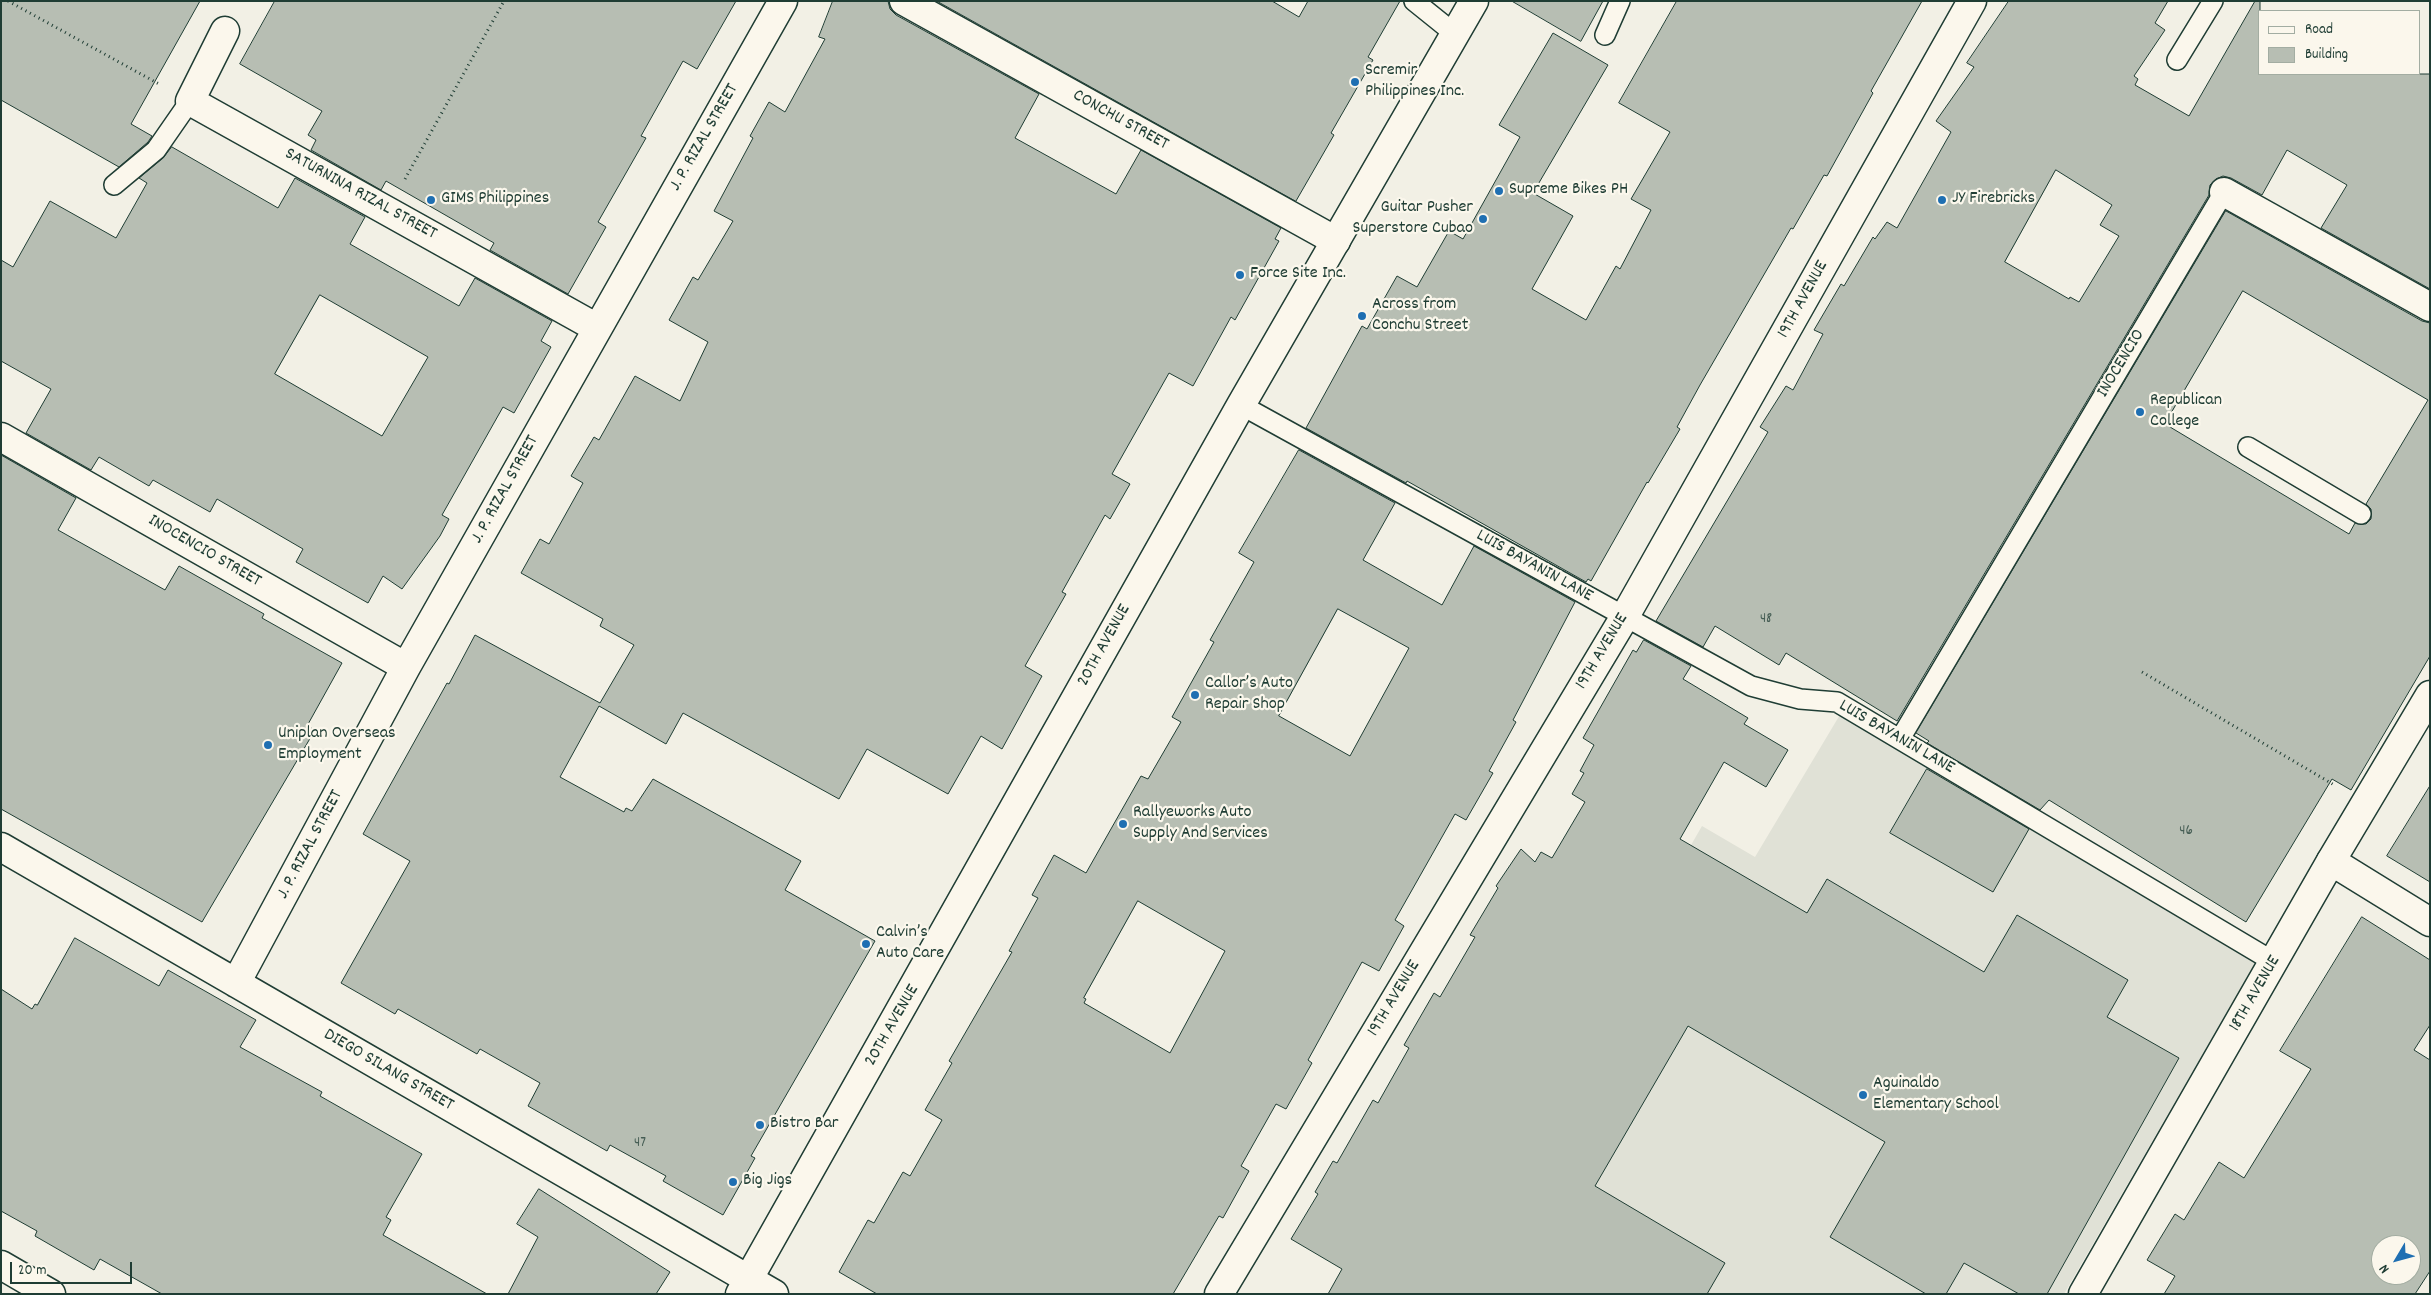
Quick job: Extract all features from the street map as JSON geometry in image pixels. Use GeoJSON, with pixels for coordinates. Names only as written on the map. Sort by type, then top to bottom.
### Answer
{"type":"FeatureCollection","features":[{"type":"Feature","properties":{"kind":"street","name":"J. P. RIZAL STREET"},"geometry":{"type":"LineString","coordinates":[[236,983],[406,667],[783,1]]}},
{"type":"Feature","properties":{"kind":"street","name":"CONCHU STREET"},"geometry":{"type":"LineString","coordinates":[[904,1],[1336,241]]}},
{"type":"Feature","properties":{"kind":"street","name":"20TH AVENUE"},"geometry":{"type":"LineString","coordinates":[[744,1287],[1241,405],[1474,1]]}},
{"type":"Feature","properties":{"kind":"street","name":"19TH AVENUE"},"geometry":{"type":"LineString","coordinates":[[1219,1294],[1624,618],[1972,1]]}},
{"type":"Feature","properties":{"kind":"street"},"geometry":{"type":"LineString","coordinates":[[190,101],[225,31]]}},
{"type":"Feature","properties":{"kind":"street","name":"SATURNINA RIZAL STREET"},"geometry":{"type":"LineString","coordinates":[[190,101],[597,328]]}},
{"type":"Feature","properties":{"kind":"street","name":"INOCENCIO"},"geometry":{"type":"LineString","coordinates":[[2224,192],[2430,307]]}},
{"type":"Feature","properties":{"kind":"street","name":"INOCENCIO STREET"},"geometry":{"type":"LineString","coordinates":[[1,437],[406,667]]}},
{"type":"Feature","properties":{"kind":"street","name":"18TH AVENUE"},"geometry":{"type":"LineString","coordinates":[[2083,1294],[2331,861],[2430,695]]}},
{"type":"Feature","properties":{"kind":"street","name":"DIEGO SILANG STREET"},"geometry":{"type":"LineString","coordinates":[[1,847],[236,983],[744,1287],[774,1294]]}},
{"type":"Feature","properties":{"kind":"street"},"geometry":{"type":"LineString","coordinates":[[2331,861],[2430,922]]}},
{"type":"Feature","properties":{"kind":"street"},"geometry":{"type":"LineString","coordinates":[[1,1265],[51,1294]]}},
{"type":"Feature","properties":{"kind":"lane"},"geometry":{"type":"LineString","coordinates":[[1414,1],[1455,34]]}},
{"type":"Feature","properties":{"kind":"lane"},"geometry":{"type":"LineString","coordinates":[[1605,35],[1620,1]]}},
{"type":"Feature","properties":{"kind":"lane"},"geometry":{"type":"LineString","coordinates":[[2177,60],[2213,1]]}},
{"type":"Feature","properties":{"kind":"lane"},"geometry":{"type":"LineString","coordinates":[[114,185],[156,150],[190,101]]}},
{"type":"Feature","properties":{"kind":"lane","name":"INOCENCIO"},"geometry":{"type":"LineString","coordinates":[[1900,739],[2224,192]]}},
{"type":"Feature","properties":{"kind":"lane","name":"LUIS BAYANIN LANE"},"geometry":{"type":"LineString","coordinates":[[1241,405],[1624,618],[1751,686],[1800,699],[1837,702],[2274,962]]}},
{"type":"Feature","properties":{"kind":"lane"},"geometry":{"type":"LineString","coordinates":[[2248,446],[2361,514]]}},
{"type":"Feature","properties":{"kind":"path"},"geometry":{"type":"LineString","coordinates":[[8,1],[190,101]]}},
{"type":"Feature","properties":{"kind":"path"},"geometry":{"type":"LineString","coordinates":[[388,211],[504,1]]}},
{"type":"Feature","properties":{"kind":"path"},"geometry":{"type":"LineString","coordinates":[[2142,672],[2365,803]]}},
{"type":"Feature","properties":{"kind":"shaded area","name":"Aguinaldo Elementary School"},"geometry":{"type":"Polygon","coordinates":[[[1841,713],[2257,960],[2064,1294],[1609,1294],[1477,1216],[1702,826],[1755,857],[1841,713]]]}},
{"type":"Feature","properties":{"kind":"building"},"geometry":{"type":"Polygon","coordinates":[[[1,1],[200,1],[131,124],[152,136],[148,142],[119,167],[1,100],[1,1]]]}},
{"type":"Feature","properties":{"kind":"building"},"geometry":{"type":"Polygon","coordinates":[[[275,1],[736,1],[697,69],[683,61],[641,136],[646,138],[598,222],[606,227],[568,294],[490,250],[494,243],[386,181],[381,190],[311,150],[316,140],[308,135],[322,111],[240,64],[275,1]]]}},
{"type":"Feature","properties":{"kind":"building"},"geometry":{"type":"Polygon","coordinates":[[[833,1],[888,1],[890,9],[896,15],[1039,94],[1015,138],[1116,194],[1141,150],[1281,228],[1275,239],[1279,241],[1235,320],[1231,317],[1193,386],[1169,373],[1112,474],[1130,484],[1110,519],[1105,515],[1062,592],[1066,594],[1025,666],[1042,676],[1002,749],[981,736],[948,794],[867,749],[839,799],[683,713],[666,744],[599,706],[560,777],[624,812],[626,808],[632,811],[653,779],[801,861],[785,890],[875,941],[751,1156],[755,1158],[723,1215],[663,1181],[666,1176],[610,1145],[607,1151],[528,1106],[540,1083],[480,1049],[477,1054],[398,1009],[395,1014],[341,983],[410,861],[363,834],[475,635],[600,703],[634,645],[600,626],[603,619],[521,573],[540,539],[549,544],[583,483],[571,476],[594,437],[599,440],[635,376],[680,401],[708,342],[669,320],[693,277],[698,280],[733,221],[714,211],[753,138],[750,136],[769,102],[785,112],[825,39],[819,37],[833,1]]]}},
{"type":"Feature","properties":{"kind":"building"},"geometry":{"type":"Polygon","coordinates":[[[937,1],[1272,1],[1299,17],[1308,1],[1400,1],[1368,57],[1373,60],[1331,133],[1334,135],[1296,201],[937,1]]]}},
{"type":"Feature","properties":{"kind":"building"},"geometry":{"type":"Polygon","coordinates":[[[1512,1],[1603,1],[1581,41],[1512,1]]]}},
{"type":"Feature","properties":{"kind":"building"},"geometry":{"type":"Polygon","coordinates":[[[1677,1],[1922,1],[1871,91],[1873,93],[1827,176],[1824,175],[1793,229],[1791,228],[1700,385],[1677,427],[1680,429],[1647,482],[1591,581],[1588,579],[1586,582],[1407,481],[1406,483],[1306,428],[1362,326],[1367,329],[1397,276],[1417,287],[1449,231],[1463,239],[1520,137],[1499,125],[1553,33],[1608,65],[1533,193],[1573,216],[1532,289],[1586,320],[1616,266],[1620,269],[1651,210],[1631,199],[1670,132],[1619,103],[1677,1]]]}},
{"type":"Feature","properties":{"kind":"building"},"geometry":{"type":"Polygon","coordinates":[[[2009,1],[2168,1],[2155,23],[2165,30],[2134,76],[2138,79],[2135,85],[2189,116],[2255,1],[2260,1],[2260,10],[2258,10],[2258,75],[2430,74],[2430,289],[2321,228],[2347,185],[2287,150],[2262,195],[2231,178],[2223,176],[2216,179],[2210,185],[2209,195],[1897,721],[1786,653],[1779,665],[1715,626],[1703,647],[1656,621],[1768,432],[1760,427],[1786,386],[1793,390],[1823,334],[1814,330],[1841,284],[1844,286],[1873,237],[1875,239],[1887,222],[1897,228],[1951,132],[1936,121],[1974,67],[1967,63],[2009,1]],[[2056,170],[2005,262],[2069,299],[2070,297],[2079,302],[2119,236],[2100,225],[2112,205],[2056,170]]]}},
{"type":"Feature","properties":{"kind":"building"},"geometry":{"type":"Polygon","coordinates":[[[172,147],[278,208],[295,178],[365,217],[350,244],[459,306],[475,278],[552,321],[541,341],[551,347],[514,413],[503,407],[442,515],[449,519],[440,536],[402,589],[383,576],[368,603],[296,562],[303,549],[217,499],[210,512],[153,480],[149,486],[99,457],[91,470],[26,433],[51,389],[1,361],[1,260],[13,267],[50,201],[116,238],[147,183],[139,178],[163,158],[172,147]],[[320,295],[275,374],[382,436],[428,357],[320,295]]]}},
{"type":"Feature","properties":{"kind":"building"},"geometry":{"type":"Polygon","coordinates":[[[2226,211],[2422,321],[2430,323],[2430,656],[2351,790],[2332,779],[2246,922],[2049,800],[2040,810],[1927,743],[1929,741],[1916,733],[2226,211]],[[2243,291],[2165,424],[2349,534],[2355,523],[2366,524],[2371,519],[2371,509],[2366,504],[2428,400],[2243,291]]]}},
{"type":"Feature","properties":{"kind":"building"},"geometry":{"type":"Polygon","coordinates":[[[1299,450],[1395,503],[1363,560],[1442,605],[1474,546],[1575,602],[1513,720],[1516,722],[1489,771],[1493,773],[1466,820],[1455,814],[1395,920],[1404,926],[1379,971],[1362,962],[1308,1060],[1312,1063],[1286,1109],[1276,1104],[1241,1166],[1249,1171],[1223,1218],[1219,1216],[1173,1294],[877,1294],[839,1272],[868,1220],[874,1223],[903,1172],[910,1176],[942,1120],[925,1110],[952,1063],[949,1061],[1012,952],[1009,951],[1038,898],[1032,895],[1054,855],[1086,873],[1141,776],[1148,779],[1181,722],[1172,717],[1214,642],[1210,640],[1254,562],[1239,553],[1299,450]],[[1338,609],[1279,716],[1350,756],[1409,648],[1338,609]],[[1138,901],[1084,998],[1086,999],[1084,1003],[1170,1053],[1225,951],[1138,901]]]}},
{"type":"Feature","properties":{"kind":"building"},"geometry":{"type":"Polygon","coordinates":[[[1,455],[76,498],[58,530],[165,590],[179,566],[264,614],[262,618],[342,663],[307,726],[315,730],[202,922],[1,809],[1,455]]]}},
{"type":"Feature","properties":{"kind":"building"},"geometry":{"type":"Polygon","coordinates":[[[1644,640],[1691,666],[1683,679],[1748,718],[1744,724],[1788,750],[1766,787],[1724,762],[1680,839],[1807,913],[1827,879],[1984,972],[2017,915],[2128,980],[2107,1017],[2179,1058],[2047,1294],[2019,1294],[1964,1263],[1946,1294],[1926,1294],[1830,1237],[1885,1142],[1688,1026],[1595,1186],[1725,1263],[1707,1294],[1328,1294],[1342,1269],[1291,1239],[1318,1194],[1315,1192],[1333,1161],[1337,1163],[1373,1100],[1378,1103],[1409,1048],[1404,1045],[1434,993],[1440,997],[1475,937],[1470,935],[1498,888],[1496,886],[1521,849],[1535,862],[1541,852],[1552,858],[1585,802],[1572,794],[1584,773],[1580,771],[1594,745],[1583,738],[1633,650],[1636,652],[1644,640]]]}},
{"type":"Feature","properties":{"kind":"building"},"geometry":{"type":"Polygon","coordinates":[[[1927,769],[2029,829],[1993,892],[1890,833],[1927,769]]]}},
{"type":"Feature","properties":{"kind":"building"},"geometry":{"type":"Polygon","coordinates":[[[2430,786],[2430,882],[2387,856],[2430,786]]]}},
{"type":"Feature","properties":{"kind":"building"},"geometry":{"type":"Polygon","coordinates":[[[2362,917],[2430,960],[2430,1025],[2414,1050],[2430,1060],[2430,1271],[2421,1285],[2421,1235],[2371,1235],[2371,1285],[2421,1285],[2415,1294],[2164,1294],[2175,1276],[2147,1260],[2175,1214],[2184,1220],[2219,1162],[2244,1178],[2311,1069],[2280,1051],[2362,917]]]}},
{"type":"Feature","properties":{"kind":"building"},"geometry":{"type":"Polygon","coordinates":[[[75,938],[159,986],[168,970],[256,1020],[240,1047],[322,1092],[320,1096],[422,1154],[386,1217],[391,1220],[383,1235],[487,1294],[162,1294],[100,1259],[94,1270],[35,1236],[37,1231],[1,1211],[1,989],[32,1009],[35,1004],[37,1005],[75,938]]]}},
{"type":"Feature","properties":{"kind":"building"},"geometry":{"type":"Polygon","coordinates":[[[539,1189],[670,1272],[656,1294],[508,1294],[538,1237],[517,1224],[539,1189]]]}},
{"type":"Feature","properties":{"kind":"place","name":"Scremir Philippines Inc."},"geometry":{"type":"Point","coordinates":[1355,82]}},
{"type":"Feature","properties":{"kind":"place","name":"Supreme Bikes PH"},"geometry":{"type":"Point","coordinates":[1499,191]}},
{"type":"Feature","properties":{"kind":"place","name":"GIMS Philippines"},"geometry":{"type":"Point","coordinates":[431,200]}},
{"type":"Feature","properties":{"kind":"place","name":"JY Firebricks"},"geometry":{"type":"Point","coordinates":[1942,200]}},
{"type":"Feature","properties":{"kind":"place","name":"Guitar Pusher Superstore Cubao"},"geometry":{"type":"Point","coordinates":[1483,219]}},
{"type":"Feature","properties":{"kind":"place","name":"Force Site Inc."},"geometry":{"type":"Point","coordinates":[1240,275]}},
{"type":"Feature","properties":{"kind":"place","name":"Across from Conchu Street"},"geometry":{"type":"Point","coordinates":[1362,316]}},
{"type":"Feature","properties":{"kind":"place","name":"Republican College"},"geometry":{"type":"Point","coordinates":[2140,412]}},
{"type":"Feature","properties":{"kind":"place","name":"Callor’s Auto Repair Shop"},"geometry":{"type":"Point","coordinates":[1195,695]}},
{"type":"Feature","properties":{"kind":"place","name":"Uniplan Overseas Employment"},"geometry":{"type":"Point","coordinates":[268,745]}},
{"type":"Feature","properties":{"kind":"place","name":"Rallyeworks Auto Supply And Services"},"geometry":{"type":"Point","coordinates":[1123,824]}},
{"type":"Feature","properties":{"kind":"place","name":"Calvin’s Auto Care"},"geometry":{"type":"Point","coordinates":[866,944]}},
{"type":"Feature","properties":{"kind":"place","name":"Aguinaldo Elementary School"},"geometry":{"type":"Point","coordinates":[1863,1095]}},
{"type":"Feature","properties":{"kind":"place","name":"Bistro Bar"},"geometry":{"type":"Point","coordinates":[760,1125]}},
{"type":"Feature","properties":{"kind":"place","name":"Big Jigs"},"geometry":{"type":"Point","coordinates":[733,1182]}}]}
